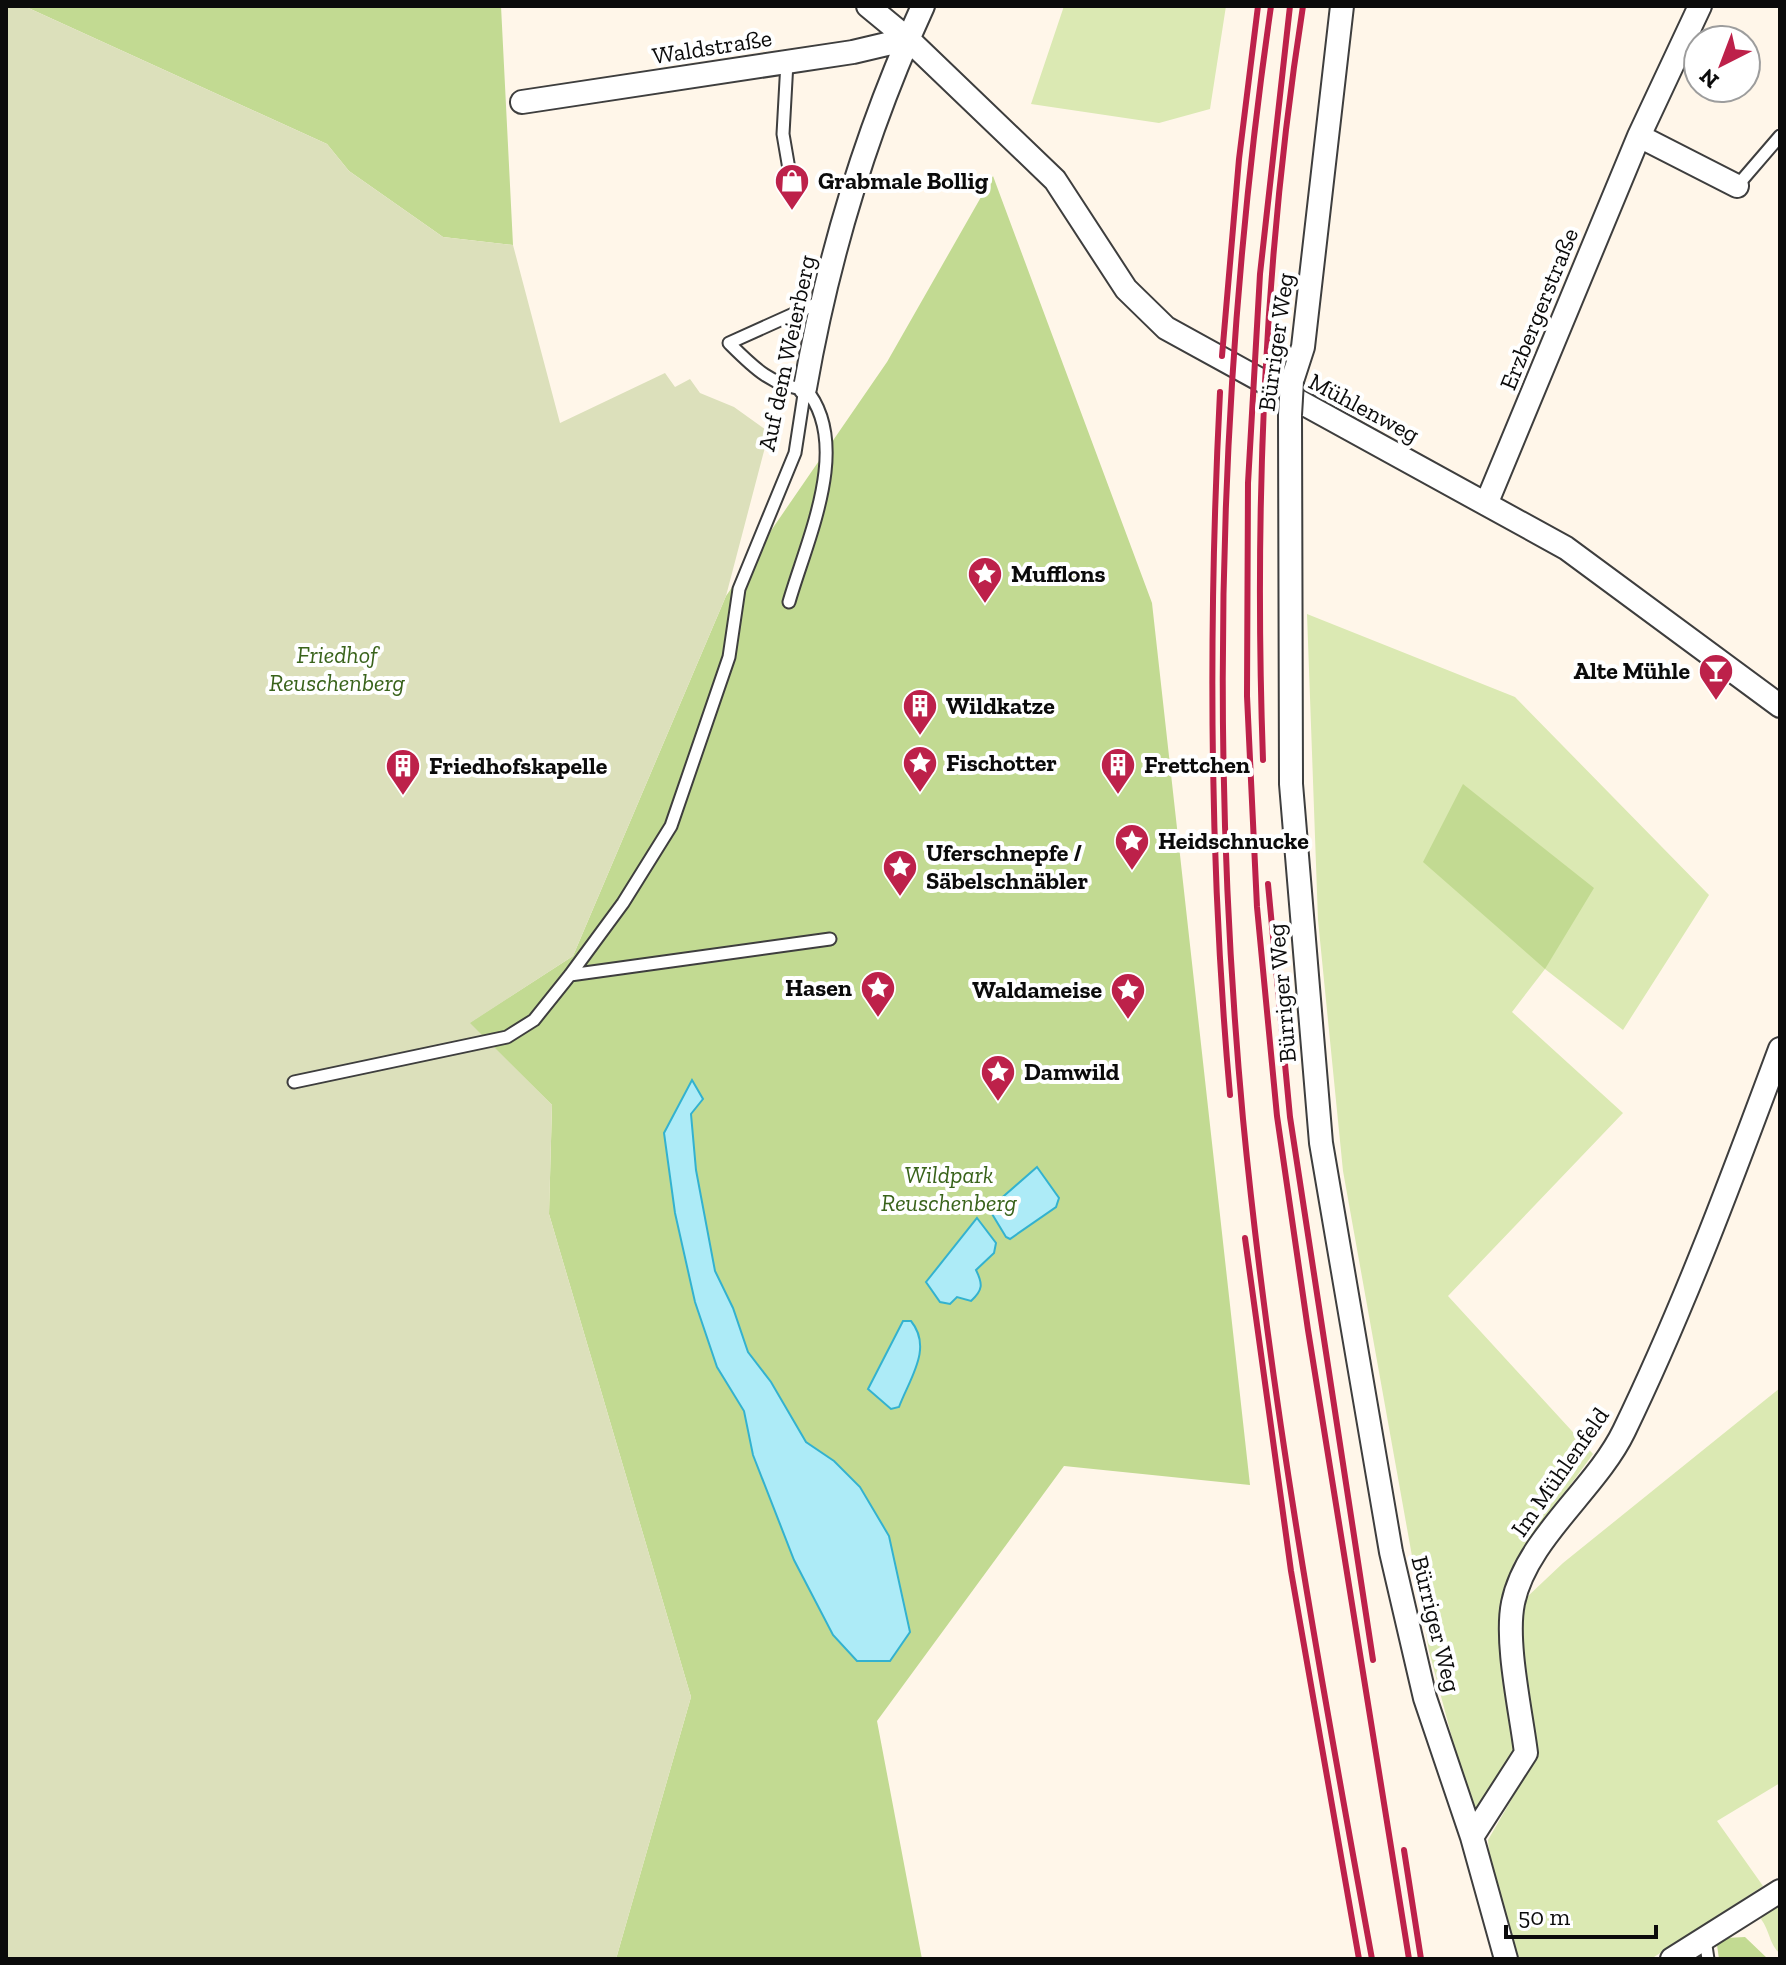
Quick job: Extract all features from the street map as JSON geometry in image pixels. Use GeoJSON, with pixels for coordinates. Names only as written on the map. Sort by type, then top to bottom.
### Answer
{"type":"FeatureCollection","features":[{"type":"Feature","properties":{"kind":"street","name":"Mühlenweg"},"geometry":{"type":"LineString","coordinates":[[868,6],[908,39],[1055,180],[1126,289],[1166,328],[1302,406],[1487,502],[1566,548],[1780,706]]}},
{"type":"Feature","properties":{"kind":"street","name":"Auf dem Weierberg"},"geometry":{"type":"LineString","coordinates":[[805,388],[820,302],[882,99],[923,6]]}},
{"type":"Feature","properties":{"kind":"street","name":"Bürriger Weg"},"geometry":{"type":"LineString","coordinates":[[1342,6],[1303,347],[1292,381],[1290,415],[1291,784],[1321,1143],[1391,1552],[1425,1698],[1472,1837],[1506,1959]]}},
{"type":"Feature","properties":{"kind":"street","name":"Erzbergerstraße"},"geometry":{"type":"LineString","coordinates":[[1487,502],[1639,136],[1700,6]]}},
{"type":"Feature","properties":{"kind":"street","name":"Waldstraße"},"geometry":{"type":"LineString","coordinates":[[522,102],[787,62],[908,39]]}},
{"type":"Feature","properties":{"kind":"street"},"geometry":{"type":"LineString","coordinates":[[1639,136],[1737,186]]}},
{"type":"Feature","properties":{"kind":"street","name":"Im Mühlenfeld"},"geometry":{"type":"LineString","coordinates":[[1472,1837],[1526,1753],[1514,1660],[1512,1604],[1525,1568],[1623,1434],[1687,1286],[1780,1049]]}},
{"type":"Feature","properties":{"kind":"street"},"geometry":{"type":"LineString","coordinates":[[1672,1959],[1706,1949],[1780,1891]]}},
{"type":"Feature","properties":{"kind":"lane"},"geometry":{"type":"LineString","coordinates":[[787,62],[783,134],[790,175]]}},
{"type":"Feature","properties":{"kind":"lane"},"geometry":{"type":"LineString","coordinates":[[1737,186],[1780,136]]}},
{"type":"Feature","properties":{"kind":"lane"},"geometry":{"type":"LineString","coordinates":[[789,602],[829,461],[819,404],[805,388],[792,388],[759,372],[729,343],[820,302]]}},
{"type":"Feature","properties":{"kind":"lane","name":"Auf dem Weierberg"},"geometry":{"type":"LineString","coordinates":[[294,1082],[507,1037],[534,1020],[570,975],[623,903],[671,826],[729,657],[739,589],[795,453],[805,388]]}},
{"type":"Feature","properties":{"kind":"lane"},"geometry":{"type":"LineString","coordinates":[[570,975],[830,939]]}},
{"type":"Feature","properties":{"kind":"green space","name":"Friedhof Reuschenberg"},"geometry":{"type":"Polygon","coordinates":[[[6,6],[24,6],[327,144],[349,171],[443,237],[513,245],[560,423],[665,373],[675,387],[690,379],[700,393],[734,407],[769,432],[726,596],[573,956],[470,1023],[552,1105],[549,1214],[691,1697],[616,1959],[6,1959],[6,6]]]}},
{"type":"Feature","properties":{"kind":"green space"},"geometry":{"type":"Polygon","coordinates":[[[24,6],[501,6],[513,245],[443,237],[349,171],[327,144],[24,6]]]}},
{"type":"Feature","properties":{"kind":"green space"},"geometry":{"type":"Polygon","coordinates":[[[1064,6],[1226,6],[1210,109],[1159,123],[1031,104],[1064,6]]]}},
{"type":"Feature","properties":{"kind":"green space","name":"Wildpark Reuschenberg"},"geometry":{"type":"Polygon","coordinates":[[[993,176],[1152,603],[1250,1485],[1064,1466],[877,1721],[922,1959],[616,1959],[691,1697],[549,1214],[552,1105],[469,1023],[573,956],[726,596],[887,362],[993,176]],[[702,1099],[664,1133],[675,1213],[695,1302],[717,1367],[744,1411],[753,1455],[794,1560],[833,1635],[834,1461],[806,1442],[771,1382],[748,1352],[733,1308],[715,1271],[696,1170],[691,1114],[702,1099]]]}},
{"type":"Feature","properties":{"kind":"green space"},"geometry":{"type":"Polygon","coordinates":[[[1307,614],[1515,697],[1709,895],[1623,1030],[1545,969],[1512,1012],[1623,1113],[1448,1296],[1593,1454],[1514,1562],[1504,1596],[1519,1749],[1475,1813],[1469,1802],[1429,1651],[1343,1171],[1318,920],[1307,614]]]}},
{"type":"Feature","properties":{"kind":"green space"},"geometry":{"type":"Polygon","coordinates":[[[1463,784],[1594,888],[1545,969],[1423,862],[1463,784]]]}},
{"type":"Feature","properties":{"kind":"green space"},"geometry":{"type":"Polygon","coordinates":[[[1780,1388],[1780,1783],[1717,1821],[1763,1886],[1651,1959],[1518,1959],[1491,1872],[1488,1840],[1535,1759],[1519,1615],[1527,1597],[1563,1563],[1780,1388]]]}},
{"type":"Feature","properties":{"kind":"green space"},"geometry":{"type":"Polygon","coordinates":[[[1780,1898],[1780,1954],[1761,1919],[1767,1906],[1780,1898]]]}},
{"type":"Feature","properties":{"kind":"green space"},"geometry":{"type":"Polygon","coordinates":[[[1745,1937],[1768,1959],[1719,1959],[1717,1945],[1726,1938],[1745,1937]]]}},
{"type":"Feature","properties":{"kind":"water"},"geometry":{"type":"Polygon","coordinates":[[[692,1080],[703,1099],[691,1114],[696,1170],[715,1271],[733,1308],[748,1352],[771,1382],[806,1442],[834,1461],[860,1487],[889,1536],[910,1632],[890,1661],[857,1661],[833,1635],[794,1560],[753,1455],[744,1411],[717,1367],[695,1302],[675,1213],[664,1133],[692,1080]]]}},
{"type":"Feature","properties":{"kind":"water"},"geometry":{"type":"Polygon","coordinates":[[[1037,1167],[1059,1198],[1056,1207],[1010,1239],[989,1209],[1037,1167]]]}},
{"type":"Feature","properties":{"kind":"water"},"geometry":{"type":"Polygon","coordinates":[[[977,1218],[996,1243],[994,1253],[976,1270],[980,1290],[971,1301],[957,1297],[950,1304],[940,1302],[926,1282],[977,1218]]]}},
{"type":"Feature","properties":{"kind":"water"},"geometry":{"type":"Polygon","coordinates":[[[903,1321],[911,1321],[917,1331],[920,1352],[899,1407],[891,1409],[868,1389],[903,1321]]]}},
{"type":"Feature","properties":{"kind":"railway"},"geometry":{"type":"LineString","coordinates":[[1222,356],[1239,159],[1258,6]]}},
{"type":"Feature","properties":{"kind":"railway"},"geometry":{"type":"LineString","coordinates":[[1271,6],[1239,283],[1224,562],[1223,701],[1232,980],[1254,1225],[1282,1435],[1372,1959]]}},
{"type":"Feature","properties":{"kind":"railway"},"geometry":{"type":"LineString","coordinates":[[1290,6],[1260,274],[1248,483],[1247,696],[1257,907],[1277,1116],[1308,1330],[1409,1959]]}},
{"type":"Feature","properties":{"kind":"railway"},"geometry":{"type":"LineString","coordinates":[[1263,760],[1260,571],[1265,382],[1279,194],[1303,6]]}},
{"type":"Feature","properties":{"kind":"railway"},"geometry":{"type":"LineString","coordinates":[[1220,392],[1212,656],[1214,832],[1230,1095]]}},
{"type":"Feature","properties":{"kind":"railway"},"geometry":{"type":"LineString","coordinates":[[1268,884],[1290,1117],[1373,1660]]}},
{"type":"Feature","properties":{"kind":"railway"},"geometry":{"type":"LineString","coordinates":[[1245,1238],[1291,1571],[1359,1959]]}},
{"type":"Feature","properties":{"kind":"railway"},"geometry":{"type":"LineString","coordinates":[[1404,1850],[1421,1959]]}},
{"type":"Feature","properties":{"kind":"place","name":"Grabmale Bollig"},"geometry":{"type":"Point","coordinates":[792,212]}},
{"type":"Feature","properties":{"kind":"place","name":"Mufflons"},"geometry":{"type":"Point","coordinates":[985,605]}},
{"type":"Feature","properties":{"kind":"place","name":"Alte Mühle"},"geometry":{"type":"Point","coordinates":[1716,702]}},
{"type":"Feature","properties":{"kind":"place","name":"Wildkatze"},"geometry":{"type":"Point","coordinates":[920,737]}},
{"type":"Feature","properties":{"kind":"place","name":"Fischotter"},"geometry":{"type":"Point","coordinates":[920,794]}},
{"type":"Feature","properties":{"kind":"place","name":"Frettchen"},"geometry":{"type":"Point","coordinates":[1118,796]}},
{"type":"Feature","properties":{"kind":"place","name":"Friedhofskapelle"},"geometry":{"type":"Point","coordinates":[403,797]}},
{"type":"Feature","properties":{"kind":"place","name":"Heidschnucke"},"geometry":{"type":"Point","coordinates":[1132,872]}},
{"type":"Feature","properties":{"kind":"place","name":"Uferschnepfe / Säbelschnäbler"},"geometry":{"type":"Point","coordinates":[900,898]}},
{"type":"Feature","properties":{"kind":"place","name":"Hasen"},"geometry":{"type":"Point","coordinates":[878,1019]}},
{"type":"Feature","properties":{"kind":"place","name":"Waldameise"},"geometry":{"type":"Point","coordinates":[1128,1021]}},
{"type":"Feature","properties":{"kind":"place","name":"Damwild"},"geometry":{"type":"Point","coordinates":[998,1103]}}]}
